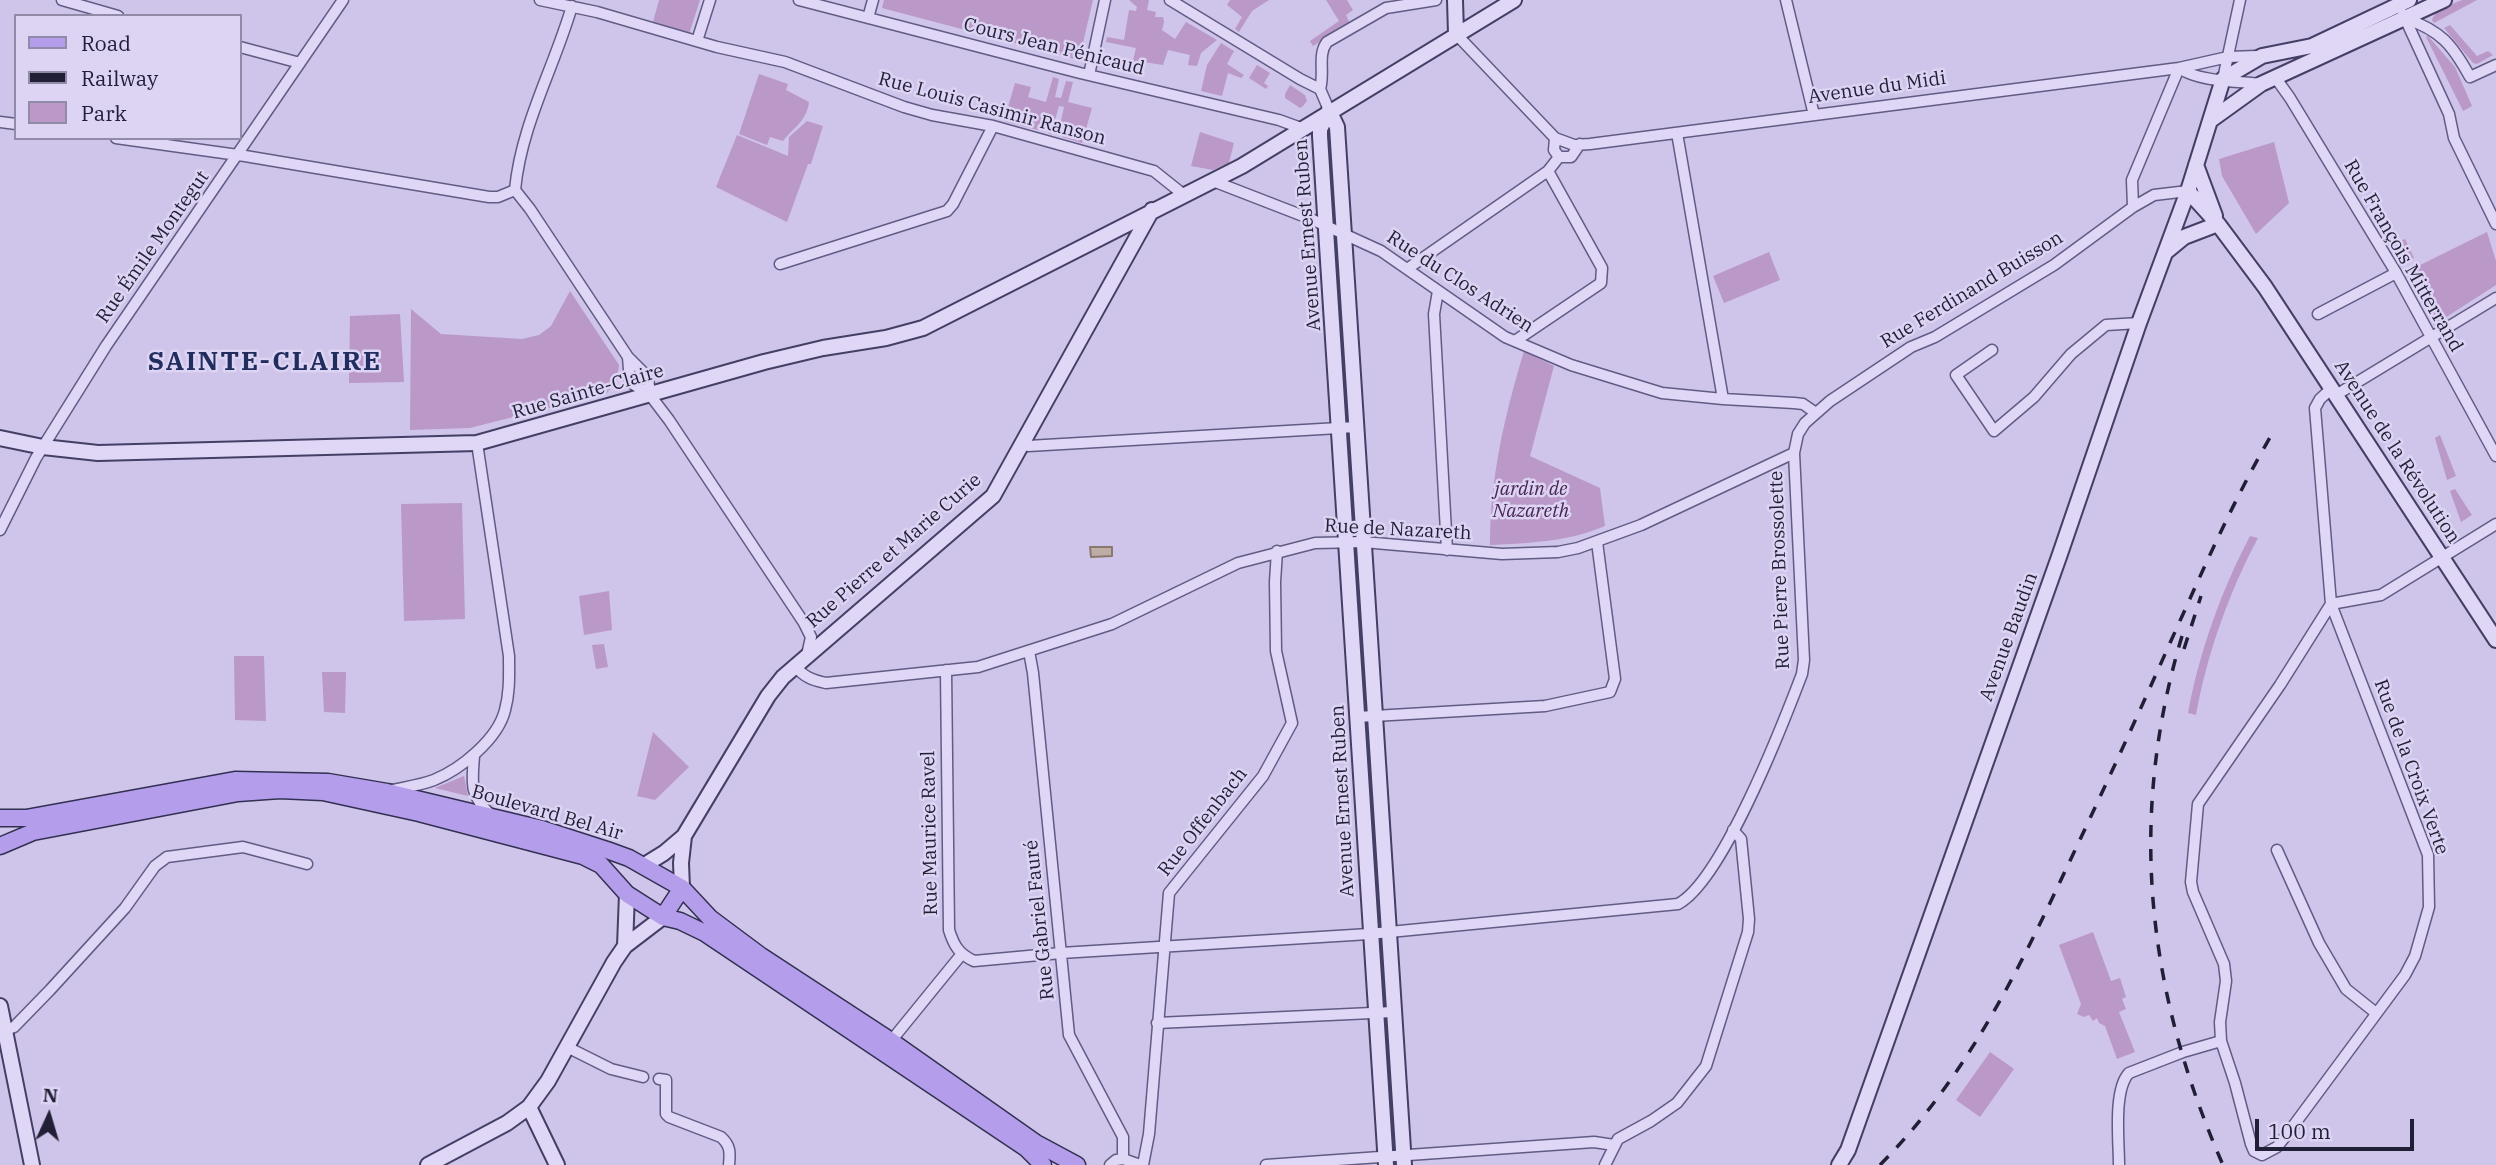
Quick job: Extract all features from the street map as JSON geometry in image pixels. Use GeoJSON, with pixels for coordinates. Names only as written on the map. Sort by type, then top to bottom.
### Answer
{"type":"FeatureCollection","features":[{"type":"Feature","properties":{"kind":"main road","name":"Boulevard Bel Air"},"geometry":{"type":"LineString","coordinates":[[0,818],[26,818],[235,780],[328,782],[387,792],[542,829],[629,858],[682,888],[710,918],[761,956],[891,1041],[1036,1143],[1077,1165]]}},
{"type":"Feature","properties":{"kind":"main road","name":"Boulevard Bel Air"},"geometry":{"type":"LineString","coordinates":[[0,846],[33,832],[238,793],[280,790],[323,792],[419,813],[583,856],[601,865],[627,894],[663,917],[680,921],[705,933],[1026,1148],[1043,1165]]}},
{"type":"Feature","properties":{"kind":"main road","name":"Rue Pierre et Marie Curie"},"geometry":{"type":"LineString","coordinates":[[627,894],[643,866]]}},
{"type":"Feature","properties":{"kind":"main road","name":"Rue Pierre et Marie Curie"},"geometry":{"type":"LineString","coordinates":[[663,917],[682,888]]}},
{"type":"Feature","properties":{"kind":"street"},"geometry":{"type":"LineString","coordinates":[[62,0],[111,14]]}},
{"type":"Feature","properties":{"kind":"street","name":"Rue Émile Montegut"},"geometry":{"type":"LineString","coordinates":[[0,530],[43,447],[106,346],[343,0]]}},
{"type":"Feature","properties":{"kind":"street","name":"Rue Louis Casimir Ranson"},"geometry":{"type":"LineString","coordinates":[[540,0],[785,62],[872,96],[932,115],[993,127],[1154,171],[1184,195]]}},
{"type":"Feature","properties":{"kind":"street"},"geometry":{"type":"LineString","coordinates":[[697,41],[710,0]]}},
{"type":"Feature","properties":{"kind":"street","name":"Cours Jean Pénicaud"},"geometry":{"type":"LineString","coordinates":[[799,0],[1089,75],[1279,120],[1301,128]]}},
{"type":"Feature","properties":{"kind":"street"},"geometry":{"type":"LineString","coordinates":[[868,18],[873,0]]}},
{"type":"Feature","properties":{"kind":"street"},"geometry":{"type":"LineString","coordinates":[[1089,75],[1105,0]]}},
{"type":"Feature","properties":{"kind":"street"},"geometry":{"type":"LineString","coordinates":[[1170,0],[1320,89]]}},
{"type":"Feature","properties":{"kind":"street"},"geometry":{"type":"LineString","coordinates":[[1329,110],[1320,89],[1322,49],[1325,44],[1396,3],[1436,0]]}},
{"type":"Feature","properties":{"kind":"street"},"geometry":{"type":"LineString","coordinates":[[1455,0],[1456,34],[1555,138],[1580,145],[1571,157],[1559,157]]}},
{"type":"Feature","properties":{"kind":"street","name":"Rue Sainte-Claire"},"geometry":{"type":"LineString","coordinates":[[0,438],[43,447],[98,453],[477,443],[764,362],[823,348],[876,341],[923,328],[1241,166],[1329,110],[1514,0]]}},
{"type":"Feature","properties":{"kind":"street"},"geometry":{"type":"LineString","coordinates":[[1786,0],[1814,115]]}},
{"type":"Feature","properties":{"kind":"street"},"geometry":{"type":"LineString","coordinates":[[2223,79],[2239,0]]}},
{"type":"Feature","properties":{"kind":"street"},"geometry":{"type":"LineString","coordinates":[[2228,57],[2262,56],[2312,46],[2404,8],[2444,0]]}},
{"type":"Feature","properties":{"kind":"street"},"geometry":{"type":"LineString","coordinates":[[572,6],[524,138],[515,190],[628,357],[648,377],[650,395]]}},
{"type":"Feature","properties":{"kind":"street"},"geometry":{"type":"LineString","coordinates":[[2404,8],[2434,30],[2460,60],[2470,77],[2496,65]]}},
{"type":"Feature","properties":{"kind":"street"},"geometry":{"type":"LineString","coordinates":[[2211,120],[2261,84],[2404,8]]}},
{"type":"Feature","properties":{"kind":"street"},"geometry":{"type":"LineString","coordinates":[[2404,8],[2452,117],[2454,138],[2496,224]]}},
{"type":"Feature","properties":{"kind":"street"},"geometry":{"type":"LineString","coordinates":[[242,48],[300,63]]}},
{"type":"Feature","properties":{"kind":"street"},"geometry":{"type":"LineString","coordinates":[[2223,79],[2262,56]]}},
{"type":"Feature","properties":{"kind":"street","name":"Avenue du Midi"},"geometry":{"type":"LineString","coordinates":[[1580,145],[2179,68],[2228,57]]}},
{"type":"Feature","properties":{"kind":"street"},"geometry":{"type":"LineString","coordinates":[[2133,207],[2132,180],[2179,68]]}},
{"type":"Feature","properties":{"kind":"street","name":"Avenue du Midi"},"geometry":{"type":"LineString","coordinates":[[2179,68],[2187,74],[2261,84]]}},
{"type":"Feature","properties":{"kind":"street","name":"Rue François Mitterrand"},"geometry":{"type":"LineString","coordinates":[[2275,77],[2396,273],[2496,456]]}},
{"type":"Feature","properties":{"kind":"street","name":"Avenue Baudin"},"geometry":{"type":"LineString","coordinates":[[1839,1165],[1848,1150],[2056,565],[2138,323],[2188,191],[2223,79]]}},
{"type":"Feature","properties":{"kind":"street","name":"Avenue Ernest Ruben"},"geometry":{"type":"LineString","coordinates":[[1329,110],[1320,129],[1320,136],[1385,1161]]}},
{"type":"Feature","properties":{"kind":"street","name":"Avenue Ernest Ruben"},"geometry":{"type":"LineString","coordinates":[[1329,110],[1337,127],[1404,1160]]}},
{"type":"Feature","properties":{"kind":"street"},"geometry":{"type":"LineString","coordinates":[[780,264],[947,211],[993,127]]}},
{"type":"Feature","properties":{"kind":"street"},"geometry":{"type":"LineString","coordinates":[[1677,133],[1723,399]]}},
{"type":"Feature","properties":{"kind":"street"},"geometry":{"type":"LineString","coordinates":[[1555,138],[1554,150],[1559,157]]}},
{"type":"Feature","properties":{"kind":"street"},"geometry":{"type":"LineString","coordinates":[[130,140],[238,155],[489,198],[515,190]]}},
{"type":"Feature","properties":{"kind":"street"},"geometry":{"type":"LineString","coordinates":[[1408,269],[1548,171],[1559,157]]}},
{"type":"Feature","properties":{"kind":"street"},"geometry":{"type":"LineString","coordinates":[[2196,165],[2218,224]]}},
{"type":"Feature","properties":{"kind":"street"},"geometry":{"type":"LineString","coordinates":[[1515,341],[1601,282],[1603,274],[1548,171]]}},
{"type":"Feature","properties":{"kind":"street","name":"Rue du Clos Adrien"},"geometry":{"type":"LineString","coordinates":[[1213,181],[1278,205],[1381,251],[1515,341],[1571,365],[1662,393],[1794,402],[1803,404],[1816,413]]}},
{"type":"Feature","properties":{"kind":"street"},"geometry":{"type":"LineString","coordinates":[[2188,191],[2218,224]]}},
{"type":"Feature","properties":{"kind":"street","name":"Rue Ferdinand Buisson"},"geometry":{"type":"LineString","coordinates":[[1816,413],[1911,347],[1935,337],[2054,265],[2133,207],[2154,195],[2188,191]]}},
{"type":"Feature","properties":{"kind":"street","name":"Rue Pierre et Marie Curie"},"geometry":{"type":"LineString","coordinates":[[643,866],[684,836],[768,696],[795,666],[993,496],[1153,209]]}},
{"type":"Feature","properties":{"kind":"street"},"geometry":{"type":"LineString","coordinates":[[2166,251],[2184,237],[2218,224]]}},
{"type":"Feature","properties":{"kind":"street","name":"Avenue de la Révolution"},"geometry":{"type":"LineString","coordinates":[[2218,224],[2265,287],[2496,640]]}},
{"type":"Feature","properties":{"kind":"street"},"geometry":{"type":"LineString","coordinates":[[2318,314],[2396,273]]}},
{"type":"Feature","properties":{"kind":"street"},"geometry":{"type":"LineString","coordinates":[[1438,291],[1434,314],[1447,550]]}},
{"type":"Feature","properties":{"kind":"street"},"geometry":{"type":"LineString","coordinates":[[2334,391],[2496,298]]}},
{"type":"Feature","properties":{"kind":"street"},"geometry":{"type":"LineString","coordinates":[[1992,350],[1956,375],[1994,430],[2034,397],[2071,354],[2106,325],[2138,323]]}},
{"type":"Feature","properties":{"kind":"street"},"geometry":{"type":"LineString","coordinates":[[628,357],[630,382],[650,395],[715,485],[804,623],[811,637],[807,655]]}},
{"type":"Feature","properties":{"kind":"street","name":"Rue de la Croix Verte"},"geometry":{"type":"LineString","coordinates":[[2221,1041],[2251,1144],[2254,1151],[2262,1155],[2277,1147],[2405,975],[2415,956],[2429,907],[2428,855],[2331,604],[2315,408],[2320,399],[2334,391]]}},
{"type":"Feature","properties":{"kind":"street"},"geometry":{"type":"LineString","coordinates":[[1794,453],[1798,434],[1816,413]]}},
{"type":"Feature","properties":{"kind":"street"},"geometry":{"type":"LineString","coordinates":[[1023,443],[1028,446],[1356,427]]}},
{"type":"Feature","properties":{"kind":"street"},"geometry":{"type":"LineString","coordinates":[[387,792],[433,781],[459,768],[474,756],[505,714],[509,681],[506,637],[477,443]]}},
{"type":"Feature","properties":{"kind":"street","name":"Rue de Nazareth"},"geometry":{"type":"LineString","coordinates":[[795,666],[812,680],[826,683],[978,667],[1112,624],[1238,563],[1315,543],[1363,542],[1532,554],[1558,552],[1597,542],[1660,516],[1729,481],[1794,453]]}},
{"type":"Feature","properties":{"kind":"street","name":"Rue Pierre Brossolette"},"geometry":{"type":"LineString","coordinates":[[1388,932],[1678,904],[1691,896],[1720,855],[1758,781],[1802,674],[1804,660],[1794,453]]}},
{"type":"Feature","properties":{"kind":"street"},"geometry":{"type":"LineString","coordinates":[[2119,1165],[2119,1101],[2124,1078],[2129,1073],[2183,1052],[2221,1041],[2220,1022],[2226,981],[2224,964],[2193,892],[2192,882],[2198,804],[2280,685],[2331,604],[2381,595],[2496,524]]}},
{"type":"Feature","properties":{"kind":"street"},"geometry":{"type":"LineString","coordinates":[[1357,716],[1545,706],[1610,692],[1615,679],[1597,542]]}},
{"type":"Feature","properties":{"kind":"street","name":"Rue Offenbach"},"geometry":{"type":"LineString","coordinates":[[1142,1165],[1149,1134],[1169,893],[1263,776],[1292,723],[1276,651],[1277,551]]}},
{"type":"Feature","properties":{"kind":"street","name":"Rue Gabriel Fauré"},"geometry":{"type":"LineString","coordinates":[[1029,651],[1069,1035],[1124,1137],[1122,1159]]}},
{"type":"Feature","properties":{"kind":"street","name":"Rue Maurice Ravel"},"geometry":{"type":"LineString","coordinates":[[946,670],[949,930],[961,955]]}},
{"type":"Feature","properties":{"kind":"street"},"geometry":{"type":"LineString","coordinates":[[474,756],[472,788],[476,800],[495,819]]}},
{"type":"Feature","properties":{"kind":"street"},"geometry":{"type":"LineString","coordinates":[[1605,1165],[1618,1139],[1677,1103],[1706,1066],[1737,970],[1749,919],[1741,839],[1733,830]]}},
{"type":"Feature","properties":{"kind":"street","name":"Rue Pierre et Marie Curie"},"geometry":{"type":"LineString","coordinates":[[682,888],[684,836]]}},
{"type":"Feature","properties":{"kind":"street"},"geometry":{"type":"LineString","coordinates":[[5,1030],[14,1027],[98,938],[161,860],[173,855],[243,847],[307,864]]}},
{"type":"Feature","properties":{"kind":"street"},"geometry":{"type":"LineString","coordinates":[[2277,850],[2319,943],[2346,989],[2376,1013]]}},
{"type":"Feature","properties":{"kind":"street","name":"Rue Pierre et Marie Curie"},"geometry":{"type":"LineString","coordinates":[[625,946],[627,894]]}},
{"type":"Feature","properties":{"kind":"street","name":"Rue Pierre et Marie Curie"},"geometry":{"type":"LineString","coordinates":[[428,1165],[507,1123],[529,1107],[548,1081],[625,946],[663,917]]}},
{"type":"Feature","properties":{"kind":"street"},"geometry":{"type":"LineString","coordinates":[[891,1041],[961,955],[974,961],[1388,932]]}},
{"type":"Feature","properties":{"kind":"street"},"geometry":{"type":"LineString","coordinates":[[0,1006],[5,1030],[6,1070],[32,1165]]}},
{"type":"Feature","properties":{"kind":"street"},"geometry":{"type":"LineString","coordinates":[[1157,1023],[1393,1012]]}},
{"type":"Feature","properties":{"kind":"street"},"geometry":{"type":"LineString","coordinates":[[567,1047],[611,1069],[643,1077]]}},
{"type":"Feature","properties":{"kind":"street"},"geometry":{"type":"LineString","coordinates":[[659,1079],[666,1080],[666,1114],[721,1137],[728,1143],[729,1165]]}},
{"type":"Feature","properties":{"kind":"street"},"geometry":{"type":"LineString","coordinates":[[529,1107],[557,1165]]}},
{"type":"Feature","properties":{"kind":"street"},"geometry":{"type":"LineString","coordinates":[[1266,1165],[1404,1160],[1594,1142],[1614,1145]]}},
{"type":"Feature","properties":{"kind":"street"},"geometry":{"type":"LineString","coordinates":[[1110,1165],[1122,1159],[1142,1165]]}},
{"type":"Feature","properties":{"kind":"green space"},"geometry":{"type":"Polygon","coordinates":[[[659,0],[700,0],[689,34],[653,22],[659,0]]]}},
{"type":"Feature","properties":{"kind":"green space"},"geometry":{"type":"Polygon","coordinates":[[[884,0],[1093,0],[1079,60],[882,8],[884,0]]]}},
{"type":"Feature","properties":{"kind":"green space"},"geometry":{"type":"Polygon","coordinates":[[[1129,0],[1149,0],[1147,10],[1156,12],[1155,17],[1163,17],[1162,30],[1175,39],[1186,22],[1217,40],[1201,53],[1197,66],[1188,65],[1190,55],[1168,50],[1163,65],[1137,61],[1134,74],[1130,73],[1136,48],[1106,42],[1107,37],[1124,40],[1129,10],[1136,11],[1137,7],[1129,0]]]}},
{"type":"Feature","properties":{"kind":"green space"},"geometry":{"type":"Polygon","coordinates":[[[1230,0],[1269,0],[1252,11],[1239,32],[1235,29],[1242,17],[1227,5],[1230,0]]]}},
{"type":"Feature","properties":{"kind":"green space"},"geometry":{"type":"Polygon","coordinates":[[[1326,0],[1347,0],[1353,10],[1346,15],[1350,24],[1313,46],[1310,41],[1339,21],[1326,0]]]}},
{"type":"Feature","properties":{"kind":"green space"},"geometry":{"type":"Polygon","coordinates":[[[2462,0],[2477,0],[2434,23],[2434,16],[2444,7],[2462,0]]]}},
{"type":"Feature","properties":{"kind":"green space"},"geometry":{"type":"Polygon","coordinates":[[[2450,25],[2477,56],[2488,51],[2493,55],[2477,64],[2473,63],[2444,28],[2450,25]]]}},
{"type":"Feature","properties":{"kind":"green space"},"geometry":{"type":"Polygon","coordinates":[[[2428,36],[2455,67],[2472,106],[2463,111],[2426,37],[2428,36]]]}},
{"type":"Feature","properties":{"kind":"green space"},"geometry":{"type":"Polygon","coordinates":[[[1221,43],[1234,51],[1227,64],[1244,75],[1241,78],[1228,73],[1222,96],[1201,91],[1207,65],[1221,43]]]}},
{"type":"Feature","properties":{"kind":"green space"},"geometry":{"type":"Polygon","coordinates":[[[1257,65],[1270,73],[1264,83],[1268,86],[1266,89],[1249,78],[1257,65]]]}},
{"type":"Feature","properties":{"kind":"green space"},"geometry":{"type":"Polygon","coordinates":[[[759,74],[788,84],[786,90],[809,102],[803,119],[783,141],[770,137],[767,145],[739,134],[759,74]]]}},
{"type":"Feature","properties":{"kind":"green space"},"geometry":{"type":"Polygon","coordinates":[[[1053,77],[1059,79],[1055,97],[1061,98],[1066,81],[1073,82],[1068,102],[1092,108],[1082,143],[1062,137],[1066,123],[1061,121],[1064,107],[1059,106],[1051,134],[1048,133],[1051,123],[1041,120],[1038,130],[1004,121],[1015,83],[1031,87],[1028,97],[1046,102],[1053,77]]]}},
{"type":"Feature","properties":{"kind":"green space"},"geometry":{"type":"Polygon","coordinates":[[[1290,85],[1305,95],[1307,101],[1300,108],[1285,98],[1290,85]]]}},
{"type":"Feature","properties":{"kind":"green space"},"geometry":{"type":"Polygon","coordinates":[[[807,121],[823,126],[811,164],[808,164],[787,222],[716,187],[737,135],[788,156],[789,137],[807,121]]]}},
{"type":"Feature","properties":{"kind":"green space"},"geometry":{"type":"Polygon","coordinates":[[[1200,132],[1234,143],[1229,163],[1213,170],[1191,166],[1200,132]]]}},
{"type":"Feature","properties":{"kind":"green space"},"geometry":{"type":"Polygon","coordinates":[[[2274,142],[2289,203],[2256,234],[2222,176],[2219,159],[2274,142]]]}},
{"type":"Feature","properties":{"kind":"green space"},"geometry":{"type":"Polygon","coordinates":[[[2487,232],[2496,261],[2496,285],[2434,325],[2406,272],[2487,232]]]}},
{"type":"Feature","properties":{"kind":"green space"},"geometry":{"type":"Polygon","coordinates":[[[2405,239],[2414,258],[2401,264],[2390,245],[2405,239]]]}},
{"type":"Feature","properties":{"kind":"green space"},"geometry":{"type":"Polygon","coordinates":[[[1769,252],[1780,280],[1724,303],[1713,276],[1769,252]]]}},
{"type":"Feature","properties":{"kind":"green space"},"geometry":{"type":"Polygon","coordinates":[[[570,291],[619,365],[617,380],[607,393],[470,428],[410,430],[411,309],[441,334],[522,339],[539,335],[551,326],[570,291]]]}},
{"type":"Feature","properties":{"kind":"green space"},"geometry":{"type":"Polygon","coordinates":[[[400,314],[404,382],[349,383],[350,316],[400,314]]]}},
{"type":"Feature","properties":{"kind":"green space","name":"jardin de Nazareth"},"geometry":{"type":"Polygon","coordinates":[[[1524,351],[1554,366],[1530,456],[1600,488],[1605,526],[1563,539],[1490,545],[1500,446],[1524,351]]]}},
{"type":"Feature","properties":{"kind":"green space"},"geometry":{"type":"Polygon","coordinates":[[[2440,435],[2456,476],[2447,480],[2435,438],[2440,435]]]}},
{"type":"Feature","properties":{"kind":"green space"},"geometry":{"type":"Polygon","coordinates":[[[2455,489],[2472,515],[2461,522],[2450,491],[2455,489]]]}},
{"type":"Feature","properties":{"kind":"green space"},"geometry":{"type":"Polygon","coordinates":[[[462,503],[465,619],[404,621],[401,504],[462,503]]]}},
{"type":"Feature","properties":{"kind":"green space"},"geometry":{"type":"Polygon","coordinates":[[[2250,536],[2258,538],[2220,624],[2196,715],[2188,713],[2212,623],[2250,536]]]}},
{"type":"Feature","properties":{"kind":"green space"},"geometry":{"type":"Polygon","coordinates":[[[609,591],[612,630],[584,635],[579,596],[609,591]]]}},
{"type":"Feature","properties":{"kind":"green space"},"geometry":{"type":"Polygon","coordinates":[[[604,644],[608,667],[596,669],[592,645],[604,644]]]}},
{"type":"Feature","properties":{"kind":"green space"},"geometry":{"type":"Polygon","coordinates":[[[234,656],[264,656],[266,721],[235,720],[234,656]]]}},
{"type":"Feature","properties":{"kind":"green space"},"geometry":{"type":"Polygon","coordinates":[[[322,672],[346,672],[345,713],[324,712],[322,672]]]}},
{"type":"Feature","properties":{"kind":"green space"},"geometry":{"type":"Polygon","coordinates":[[[653,732],[689,767],[655,800],[637,796],[653,732]]]}},
{"type":"Feature","properties":{"kind":"green space"},"geometry":{"type":"Polygon","coordinates":[[[464,776],[468,796],[435,788],[464,776]]]}},
{"type":"Feature","properties":{"kind":"green space"},"geometry":{"type":"Polygon","coordinates":[[[2093,932],[2111,981],[2120,978],[2126,997],[2122,999],[2126,1009],[2119,1012],[2135,1052],[2117,1059],[2105,1026],[2099,1023],[2097,1018],[2093,1021],[2089,1015],[2084,1017],[2077,1014],[2081,1004],[2059,945],[2093,932]]]}},
{"type":"Feature","properties":{"kind":"green space"},"geometry":{"type":"Polygon","coordinates":[[[1990,1052],[2014,1069],[1980,1117],[1956,1100],[1990,1052]]]}},
{"type":"Feature","properties":{"kind":"shaded area"},"geometry":{"type":"Polygon","coordinates":[[[1090,547],[1112,547],[1112,556],[1091,557],[1090,547]]]}},
{"type":"Feature","properties":{"kind":"railway"},"geometry":{"type":"LineString","coordinates":[[1880,1165],[1909,1134],[1959,1067],[2022,960],[2220,534],[2275,429]]}},
{"type":"Feature","properties":{"kind":"railway"},"geometry":{"type":"LineString","coordinates":[[2184,649],[2201,596]]}},
{"type":"Feature","properties":{"kind":"railway"},"geometry":{"type":"LineString","coordinates":[[2182,636],[2165,704],[2155,772],[2151,838],[2153,904],[2162,970],[2177,1035],[2197,1100],[2223,1165]]}},
{"type":"Feature","properties":{"kind":"district","name":"SAINTE-CLAIRE"},"geometry":{"type":"Point","coordinates":[265,362]}}]}
